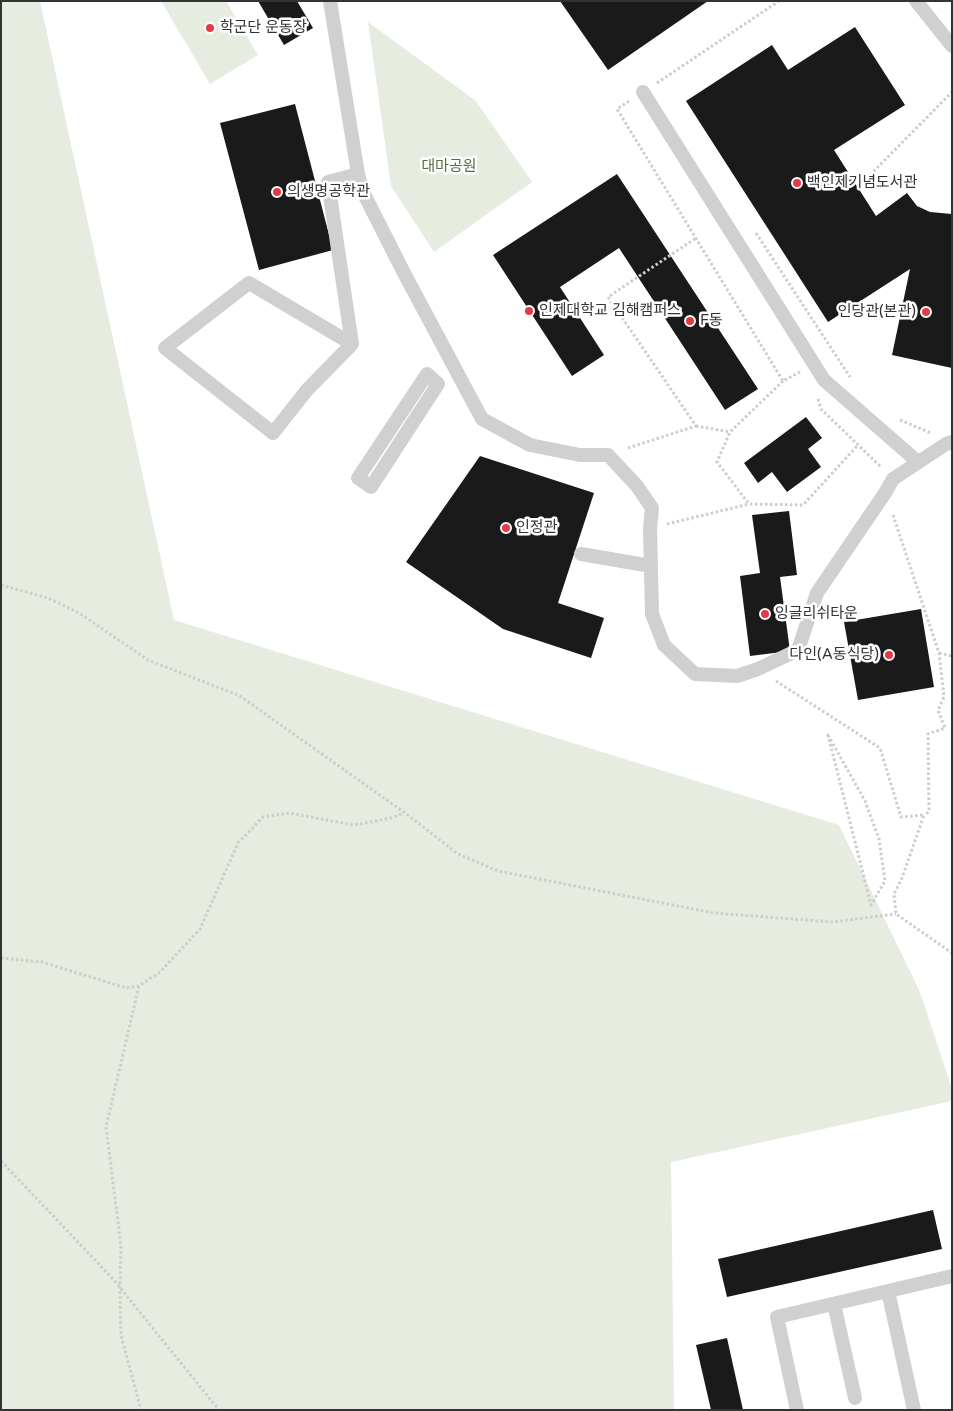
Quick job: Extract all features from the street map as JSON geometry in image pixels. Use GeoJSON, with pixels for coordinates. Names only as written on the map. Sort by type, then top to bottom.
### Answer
{"type":"FeatureCollection","features":[{"type":"Feature","properties":{"kind":"lane"},"geometry":{"type":"LineString","coordinates":[[330,1],[358,174],[364,194],[454,368],[482,419],[530,445],[580,455],[608,455],[638,486],[652,508],[650,528],[652,614],[664,645],[695,674],[737,676],[758,669],[798,650],[817,593],[893,479],[949,443]]}},
{"type":"Feature","properties":{"kind":"lane"},"geometry":{"type":"LineString","coordinates":[[916,1],[952,46]]}},
{"type":"Feature","properties":{"kind":"lane"},"geometry":{"type":"LineString","coordinates":[[637,96],[824,380],[918,462]]}},
{"type":"Feature","properties":{"kind":"lane"},"geometry":{"type":"LineString","coordinates":[[352,344],[328,182],[358,174]]}},
{"type":"Feature","properties":{"kind":"lane"},"geometry":{"type":"LineString","coordinates":[[249,283],[352,344],[307,390],[273,433],[165,348],[249,283]]}},
{"type":"Feature","properties":{"kind":"lane"},"geometry":{"type":"LineString","coordinates":[[434,380],[454,368]]}},
{"type":"Feature","properties":{"kind":"lane"},"geometry":{"type":"LineString","coordinates":[[428,374],[434,380],[438,384],[371,487],[358,478],[428,374]]}},
{"type":"Feature","properties":{"kind":"lane"},"geometry":{"type":"LineString","coordinates":[[581,554],[651,566]]}},
{"type":"Feature","properties":{"kind":"lane"},"geometry":{"type":"LineString","coordinates":[[797,1410],[777,1317],[952,1276]]}},
{"type":"Feature","properties":{"kind":"lane"},"geometry":{"type":"LineString","coordinates":[[888,1291],[914,1410]]}},
{"type":"Feature","properties":{"kind":"lane"},"geometry":{"type":"LineString","coordinates":[[834,1304],[855,1398]]}},
{"type":"Feature","properties":{"kind":"path"},"geometry":{"type":"LineString","coordinates":[[657,82],[663,91]]}},
{"type":"Feature","properties":{"kind":"path"},"geometry":{"type":"LineString","coordinates":[[870,175],[952,92]]}},
{"type":"Feature","properties":{"kind":"path"},"geometry":{"type":"LineString","coordinates":[[637,96],[618,109],[783,381]]}},
{"type":"Feature","properties":{"kind":"path"},"geometry":{"type":"LineString","coordinates":[[755,231],[852,379]]}},
{"type":"Feature","properties":{"kind":"path"},"geometry":{"type":"LineString","coordinates":[[696,237],[608,297],[696,426]]}},
{"type":"Feature","properties":{"kind":"path"},"geometry":{"type":"LineString","coordinates":[[749,504],[716,462],[730,432],[783,381],[808,368]]}},
{"type":"Feature","properties":{"kind":"path"},"geometry":{"type":"LineString","coordinates":[[897,419],[939,436],[949,443]]}},
{"type":"Feature","properties":{"kind":"path"},"geometry":{"type":"LineString","coordinates":[[608,455],[696,426],[730,432]]}},
{"type":"Feature","properties":{"kind":"path"},"geometry":{"type":"LineString","coordinates":[[650,528],[749,504],[804,505],[858,445]]}},
{"type":"Feature","properties":{"kind":"path"},"geometry":{"type":"LineString","coordinates":[[758,669],[880,748],[900,817],[924,815],[929,812],[928,734],[944,728],[938,710],[944,697],[939,653],[885,493]]}},
{"type":"Feature","properties":{"kind":"path"},"geometry":{"type":"LineString","coordinates":[[1,585],[48,598],[79,612],[148,660],[240,696],[405,813],[458,854],[498,871],[714,913],[832,922],[896,914],[952,953]]}},
{"type":"Feature","properties":{"kind":"path"},"geometry":{"type":"LineString","coordinates":[[939,653],[952,656]]}},
{"type":"Feature","properties":{"kind":"path"},"geometry":{"type":"LineString","coordinates":[[828,735],[865,801],[879,839],[885,882],[871,905],[828,735]]}},
{"type":"Feature","properties":{"kind":"path"},"geometry":{"type":"LineString","coordinates":[[1,958],[42,962],[126,988],[139,986],[160,972],[200,929],[238,843],[263,817],[289,813],[354,825],[391,818],[405,813]]}},
{"type":"Feature","properties":{"kind":"path"},"geometry":{"type":"LineString","coordinates":[[896,914],[894,894],[902,878],[924,815]]}},
{"type":"Feature","properties":{"kind":"path"},"geometry":{"type":"LineString","coordinates":[[139,986],[106,1128],[121,1246],[121,1335],[141,1410]]}},
{"type":"Feature","properties":{"kind":"path"},"geometry":{"type":"LineString","coordinates":[[1,1161],[120,1286],[219,1410]]}},
{"type":"Feature","properties":{"kind":"green space"},"geometry":{"type":"Polygon","coordinates":[[[1,1],[40,1],[174,620],[839,825],[920,992],[952,1089],[952,1101],[671,1162],[674,1410],[1,1410],[1,1]]]}},
{"type":"Feature","properties":{"kind":"green space","name":"학군단 운동장"},"geometry":{"type":"Polygon","coordinates":[[[161,1],[226,1],[258,55],[210,84],[161,1]]]}},
{"type":"Feature","properties":{"kind":"green space","name":"대마공원"},"geometry":{"type":"Polygon","coordinates":[[[368,22],[476,101],[532,182],[434,252],[391,186],[368,22]]]}},
{"type":"Feature","properties":{"kind":"building"},"geometry":{"type":"Polygon","coordinates":[[[258,1],[297,1],[313,28],[284,45],[258,1]]]}},
{"type":"Feature","properties":{"kind":"building"},"geometry":{"type":"Polygon","coordinates":[[[560,1],[708,1],[608,70],[560,1]]]}},
{"type":"Feature","properties":{"kind":"building","name":"백인제기념도서관"},"geometry":{"type":"Polygon","coordinates":[[[855,27],[905,105],[834,150],[876,216],[907,193],[917,206],[930,212],[952,214],[952,368],[892,355],[910,269],[828,322],[686,101],[772,45],[788,70],[855,27]]]}},
{"type":"Feature","properties":{"kind":"building"},"geometry":{"type":"Polygon","coordinates":[[[295,104],[333,250],[259,270],[220,123],[295,104]]]}},
{"type":"Feature","properties":{"kind":"building","name":"F동"},"geometry":{"type":"Polygon","coordinates":[[[617,174],[758,389],[725,410],[619,248],[560,287],[604,355],[572,376],[493,255],[617,174]]]}},
{"type":"Feature","properties":{"kind":"building"},"geometry":{"type":"Polygon","coordinates":[[[806,417],[822,438],[808,449],[821,467],[787,492],[772,472],[758,483],[744,463],[806,417]]]}},
{"type":"Feature","properties":{"kind":"building","name":"인정관"},"geometry":{"type":"Polygon","coordinates":[[[480,456],[594,493],[558,603],[604,618],[591,658],[503,629],[406,562],[480,456]]]}},
{"type":"Feature","properties":{"kind":"building","name":"잉글리쉬타운"},"geometry":{"type":"Polygon","coordinates":[[[789,511],[797,575],[780,577],[790,651],[750,656],[740,576],[760,573],[752,515],[789,511]]]}},
{"type":"Feature","properties":{"kind":"building","name":"다인(A동식당)"},"geometry":{"type":"Polygon","coordinates":[[[921,609],[934,687],[858,700],[844,622],[921,609]]]}},
{"type":"Feature","properties":{"kind":"building"},"geometry":{"type":"Polygon","coordinates":[[[933,1210],[942,1249],[727,1297],[718,1259],[933,1210]]]}},
{"type":"Feature","properties":{"kind":"building"},"geometry":{"type":"Polygon","coordinates":[[[727,1338],[743,1410],[711,1410],[696,1345],[727,1338]]]}},
{"type":"Feature","properties":{"kind":"place","name":"학군단 운동장"},"geometry":{"type":"Point","coordinates":[210,28]}},
{"type":"Feature","properties":{"kind":"place","name":"백인제기념도서관"},"geometry":{"type":"Point","coordinates":[797,183]}},
{"type":"Feature","properties":{"kind":"place","name":"의생명공학관"},"geometry":{"type":"Point","coordinates":[277,192]}},
{"type":"Feature","properties":{"kind":"place","name":"인제대학교 김해캠퍼스"},"geometry":{"type":"Point","coordinates":[529,311]}},
{"type":"Feature","properties":{"kind":"place","name":"인당관(본관)"},"geometry":{"type":"Point","coordinates":[926,312]}},
{"type":"Feature","properties":{"kind":"place","name":"F동"},"geometry":{"type":"Point","coordinates":[690,321]}},
{"type":"Feature","properties":{"kind":"place","name":"인정관"},"geometry":{"type":"Point","coordinates":[506,528]}},
{"type":"Feature","properties":{"kind":"place","name":"잉글리쉬타운"},"geometry":{"type":"Point","coordinates":[765,614]}},
{"type":"Feature","properties":{"kind":"place","name":"다인(A동식당)"},"geometry":{"type":"Point","coordinates":[889,655]}}]}
